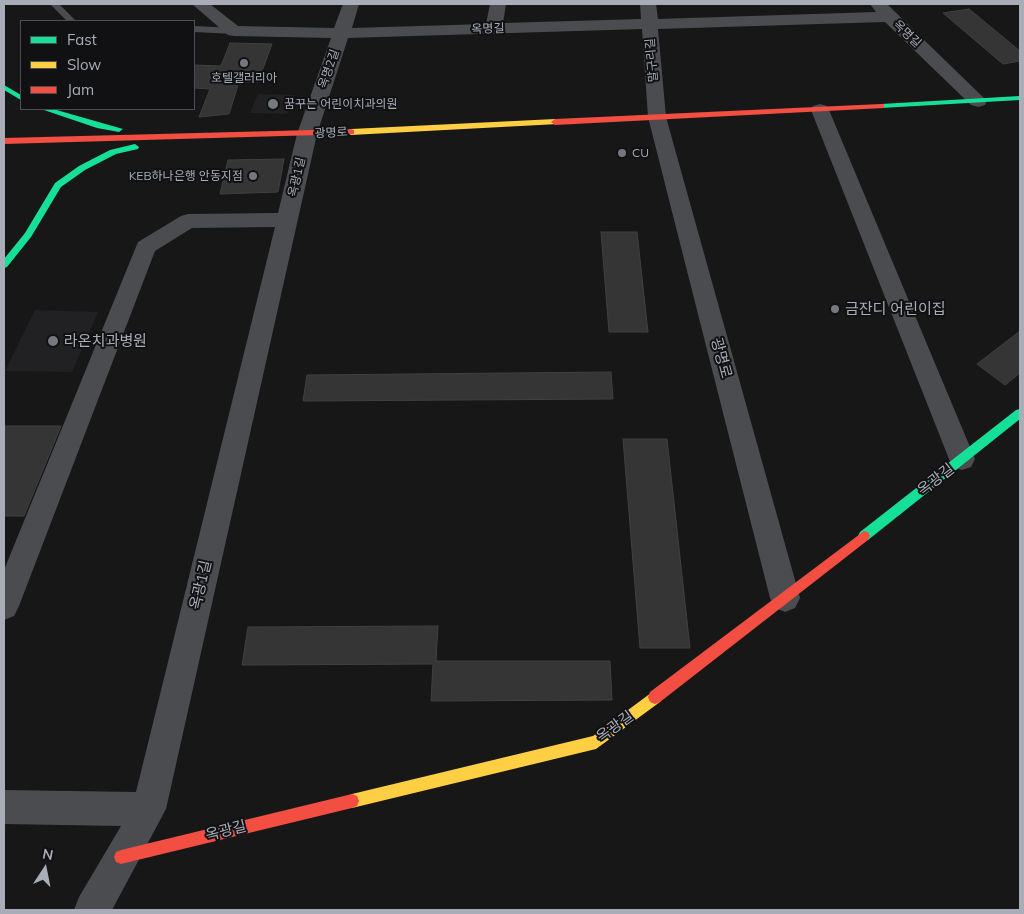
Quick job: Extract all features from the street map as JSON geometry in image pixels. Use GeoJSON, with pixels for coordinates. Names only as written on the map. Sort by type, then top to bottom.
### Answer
{"type":"FeatureCollection","features":[{"type":"Feature","properties":{"kind":"street"},"geometry":{"type":"LineString","coordinates":[[200,4],[234,31]]}},
{"type":"Feature","properties":{"kind":"street","name":"옥명2길"},"geometry":{"type":"LineString","coordinates":[[307,134],[351,4]]}},
{"type":"Feature","properties":{"kind":"street"},"geometry":{"type":"LineString","coordinates":[[493,29],[498,4]]}},
{"type":"Feature","properties":{"kind":"street","name":"말구리길"},"geometry":{"type":"LineString","coordinates":[[648,4],[657,117]]}},
{"type":"Feature","properties":{"kind":"street"},"geometry":{"type":"LineString","coordinates":[[878,4],[889,17]]}},
{"type":"Feature","properties":{"kind":"street","name":"옥명길"},"geometry":{"type":"LineString","coordinates":[[234,31],[341,33],[649,24],[784,11],[889,17],[978,101]]}},
{"type":"Feature","properties":{"kind":"street"},"geometry":{"type":"LineString","coordinates":[[4,87],[20,97]]}},
{"type":"Feature","properties":{"kind":"street","name":"광명로"},"geometry":{"type":"LineString","coordinates":[[4,141],[170,139],[307,134],[820,110],[1020,98]]}},
{"type":"Feature","properties":{"kind":"street"},"geometry":{"type":"LineString","coordinates":[[48,110],[97,125],[170,139]]}},
{"type":"Feature","properties":{"kind":"street"},"geometry":{"type":"LineString","coordinates":[[820,110],[962,459]]}},
{"type":"Feature","properties":{"kind":"street","name":"광명로"},"geometry":{"type":"LineString","coordinates":[[657,117],[784,598]]}},
{"type":"Feature","properties":{"kind":"street","name":"옥광1길"},"geometry":{"type":"LineString","coordinates":[[150,809],[307,134]]}},
{"type":"Feature","properties":{"kind":"street"},"geometry":{"type":"LineString","coordinates":[[4,265],[28,236],[58,186],[82,168],[113,152],[170,139]]}},
{"type":"Feature","properties":{"kind":"street"},"geometry":{"type":"LineString","coordinates":[[4,606],[146,247],[188,221],[286,220]]}},
{"type":"Feature","properties":{"kind":"street","name":"옥광길"},"geometry":{"type":"LineString","coordinates":[[121,856],[596,742],[784,598],[1020,412]]}},
{"type":"Feature","properties":{"kind":"street"},"geometry":{"type":"LineString","coordinates":[[4,807],[150,809]]}},
{"type":"Feature","properties":{"kind":"street"},"geometry":{"type":"LineString","coordinates":[[92,910],[121,856],[150,809]]}},
{"type":"Feature","properties":{"kind":"lane"},"geometry":{"type":"LineString","coordinates":[[54,4],[71,20]]}},
{"type":"Feature","properties":{"kind":"lane"},"geometry":{"type":"LineString","coordinates":[[195,30],[234,31]]}},
{"type":"Feature","properties":{"kind":"shaded area","name":"꿈꾸는 어린이치과의원"},"geometry":{"type":"Polygon","coordinates":[[[258,94],[295,95],[287,114],[250,113],[258,94]]]}},
{"type":"Feature","properties":{"kind":"shaded area","name":"라온치과병원"},"geometry":{"type":"Polygon","coordinates":[[[35,310],[98,312],[72,372],[5,371],[35,310]]]}},
{"type":"Feature","properties":{"kind":"building"},"geometry":{"type":"Polygon","coordinates":[[[969,9],[1020,51],[1020,61],[1003,64],[943,13],[969,9]]]}},
{"type":"Feature","properties":{"kind":"building"},"geometry":{"type":"Polygon","coordinates":[[[230,43],[272,44],[258,82],[239,82],[229,114],[199,117],[210,89],[195,88],[195,65],[221,66],[230,43]]]}},
{"type":"Feature","properties":{"kind":"building","name":"KEB하나은행 안동지점"},"geometry":{"type":"Polygon","coordinates":[[[284,159],[278,192],[220,194],[228,160],[284,159]]]}},
{"type":"Feature","properties":{"kind":"building"},"geometry":{"type":"Polygon","coordinates":[[[601,232],[637,232],[648,332],[609,332],[601,232]]]}},
{"type":"Feature","properties":{"kind":"building"},"geometry":{"type":"Polygon","coordinates":[[[1020,331],[1020,373],[1005,385],[977,364],[1020,331]]]}},
{"type":"Feature","properties":{"kind":"building"},"geometry":{"type":"Polygon","coordinates":[[[611,372],[613,399],[303,401],[307,375],[611,372]]]}},
{"type":"Feature","properties":{"kind":"building"},"geometry":{"type":"Polygon","coordinates":[[[4,426],[61,426],[24,516],[4,516],[4,426]]]}},
{"type":"Feature","properties":{"kind":"building"},"geometry":{"type":"Polygon","coordinates":[[[623,439],[667,439],[690,648],[640,648],[623,439]]]}},
{"type":"Feature","properties":{"kind":"building"},"geometry":{"type":"Polygon","coordinates":[[[438,626],[436,661],[610,661],[612,700],[431,701],[433,664],[242,665],[248,627],[438,626]]]}},
{"type":"Feature","properties":{"kind":"traffic: fast"},"geometry":{"type":"LineString","coordinates":[[4,87],[20,97]]}},
{"type":"Feature","properties":{"kind":"traffic: fast"},"geometry":{"type":"LineString","coordinates":[[881,106],[1020,98]]}},
{"type":"Feature","properties":{"kind":"traffic: fast"},"geometry":{"type":"LineString","coordinates":[[48,110],[97,125],[119,129]]}},
{"type":"Feature","properties":{"kind":"traffic: fast"},"geometry":{"type":"LineString","coordinates":[[4,265],[28,235],[58,185],[82,168],[113,152],[135,147]]}},
{"type":"Feature","properties":{"kind":"traffic: fast"},"geometry":{"type":"LineString","coordinates":[[864,536],[1020,413]]}},
{"type":"Feature","properties":{"kind":"traffic: slow"},"geometry":{"type":"LineString","coordinates":[[351,132],[555,122]]}},
{"type":"Feature","properties":{"kind":"traffic: slow"},"geometry":{"type":"LineString","coordinates":[[352,801],[596,742],[655,697]]}},
{"type":"Feature","properties":{"kind":"traffic: jam"},"geometry":{"type":"LineString","coordinates":[[555,122],[881,106]]}},
{"type":"Feature","properties":{"kind":"traffic: jam"},"geometry":{"type":"LineString","coordinates":[[4,141],[351,132]]}},
{"type":"Feature","properties":{"kind":"traffic: jam"},"geometry":{"type":"LineString","coordinates":[[655,697],[864,536]]}},
{"type":"Feature","properties":{"kind":"traffic: jam"},"geometry":{"type":"LineString","coordinates":[[121,857],[352,801]]}},
{"type":"Feature","properties":{"kind":"place","name":"호텔갤러리아"},"geometry":{"type":"Point","coordinates":[244,63]}},
{"type":"Feature","properties":{"kind":"place","name":"꿈꾸는 어린이치과의원"},"geometry":{"type":"Point","coordinates":[273,104]}},
{"type":"Feature","properties":{"kind":"place","name":"CU"},"geometry":{"type":"Point","coordinates":[622,153]}},
{"type":"Feature","properties":{"kind":"place","name":"KEB하나은행 안동지점"},"geometry":{"type":"Point","coordinates":[253,176]}},
{"type":"Feature","properties":{"kind":"place","name":"금잔디 어린이집"},"geometry":{"type":"Point","coordinates":[835,309]}},
{"type":"Feature","properties":{"kind":"place","name":"라온치과병원"},"geometry":{"type":"Point","coordinates":[53,341]}}]}
